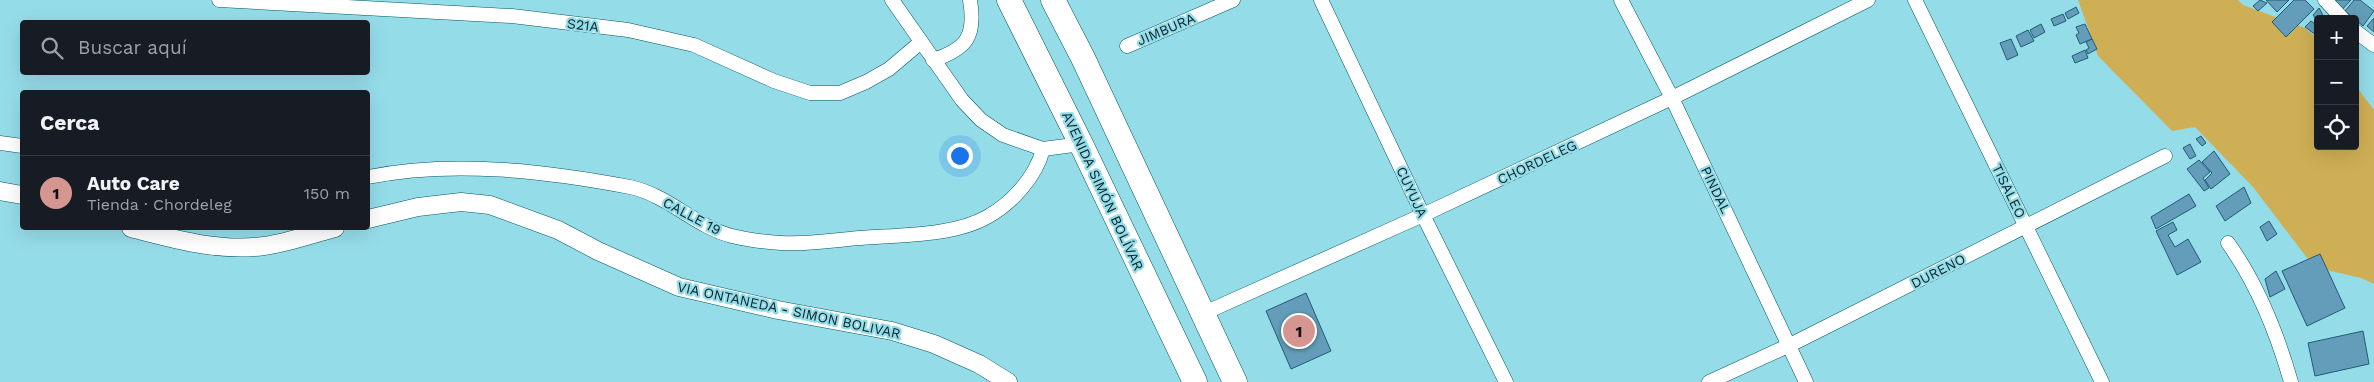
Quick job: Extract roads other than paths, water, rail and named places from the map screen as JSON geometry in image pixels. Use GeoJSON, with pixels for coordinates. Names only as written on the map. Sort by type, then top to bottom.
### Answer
{"type":"FeatureCollection","features":[{"type":"Feature","properties":{"kind":"highway","name":"AVENIDA SIMÓN BOLÍVAR"},"geometry":{"type":"LineString","coordinates":[[1009,0],[1081,144],[1195,382]]}},
{"type":"Feature","properties":{"kind":"highway"},"geometry":{"type":"LineString","coordinates":[[1053,0],[1083,58],[1235,382]]}},
{"type":"Feature","properties":{"kind":"street","name":"S21A"},"geometry":{"type":"LineString","coordinates":[[219,0],[512,16],[628,30],[694,45],[774,81],[810,93],[840,93],[866,82],[889,69],[921,42]]}},
{"type":"Feature","properties":{"kind":"street"},"geometry":{"type":"LineString","coordinates":[[892,0],[962,100],[981,120],[1003,136],[1043,149],[1081,144]]}},
{"type":"Feature","properties":{"kind":"street"},"geometry":{"type":"LineString","coordinates":[[933,60],[955,52],[970,36],[973,21],[970,0]]}},
{"type":"Feature","properties":{"kind":"street","name":"JIMBURA"},"geometry":{"type":"LineString","coordinates":[[1127,46],[1233,0]]}},
{"type":"Feature","properties":{"kind":"street","name":"CUYUJA"},"geometry":{"type":"LineString","coordinates":[[1321,0],[1423,216],[1506,382]]}},
{"type":"Feature","properties":{"kind":"street","name":"PINDAL"},"geometry":{"type":"LineString","coordinates":[[1621,0],[1672,98],[1806,382]]}},
{"type":"Feature","properties":{"kind":"street","name":"CHORDELEG"},"geometry":{"type":"LineString","coordinates":[[1202,314],[1423,216],[1672,98],[1868,0]]}},
{"type":"Feature","properties":{"kind":"street","name":"TISALEO"},"geometry":{"type":"LineString","coordinates":[[1915,0],[2102,382]]}},
{"type":"Feature","properties":{"kind":"street"},"geometry":{"type":"LineString","coordinates":[[2325,0],[2339,15]]}},
{"type":"Feature","properties":{"kind":"street"},"geometry":{"type":"LineString","coordinates":[[2359,33],[2374,45]]}},
{"type":"Feature","properties":{"kind":"street"},"geometry":{"type":"LineString","coordinates":[[0,144],[20,146]]}},
{"type":"Feature","properties":{"kind":"street","name":"CALLE 19"},"geometry":{"type":"LineString","coordinates":[[370,177],[438,167],[487,169],[597,181],[634,188],[671,203],[706,224],[731,236],[781,243],[805,243],[916,233],[969,225],[987,217],[1010,199],[1031,177],[1040,162],[1043,149]]}},
{"type":"Feature","properties":{"kind":"street","name":"DURENO"},"geometry":{"type":"LineString","coordinates":[[1709,382],[1790,345],[2165,156]]}},
{"type":"Feature","properties":{"kind":"street"},"geometry":{"type":"LineString","coordinates":[[0,191],[20,195]]}},
{"type":"Feature","properties":{"kind":"street","name":"VIA ONTANEDA - SIMON BOLIVAR"},"geometry":{"type":"LineString","coordinates":[[370,219],[418,207],[461,202],[490,205],[558,230],[598,251],[679,287],[778,310],[892,331],[934,344],[970,360],[1008,382]]}},
{"type":"Feature","properties":{"kind":"street"},"geometry":{"type":"LineString","coordinates":[[139,230],[210,247],[266,245],[327,230]]}},
{"type":"Feature","properties":{"kind":"street"},"geometry":{"type":"LineString","coordinates":[[2228,243],[2243,264],[2260,296],[2291,382]]}},
{"type":"Feature","properties":{"kind":"place","name":"Auto Care"},"geometry":{"type":"Point","coordinates":[1299,331]}}]}
